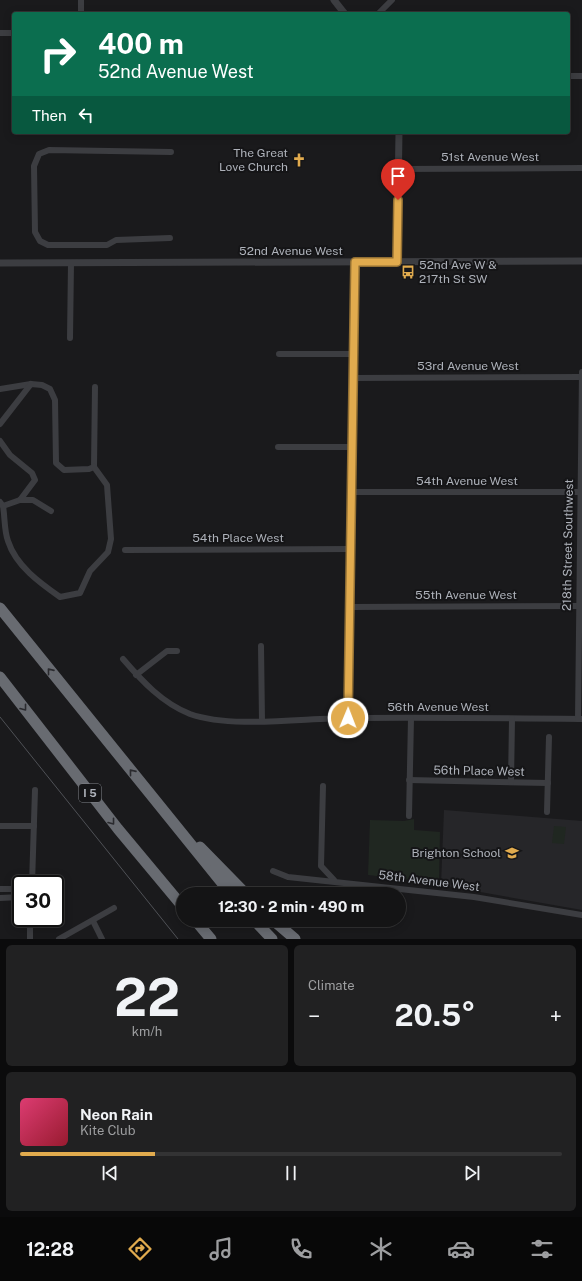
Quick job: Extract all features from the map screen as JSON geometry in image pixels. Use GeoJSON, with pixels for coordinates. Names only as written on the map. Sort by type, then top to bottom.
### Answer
{"type":"FeatureCollection","features":[{"type":"Feature","properties":{"kind":"highway"},"geometry":{"type":"LineString","coordinates":[[0,608],[225,887]]}},
{"type":"Feature","properties":{"kind":"highway","name":"I 5"},"geometry":{"type":"LineString","coordinates":[[0,677],[118,829],[176,899]]}},
{"type":"Feature","properties":{"kind":"highway"},"geometry":{"type":"LineString","coordinates":[[156,803],[239,887]]}},
{"type":"Feature","properties":{"kind":"highway"},"geometry":{"type":"LineString","coordinates":[[201,927],[211,939]]}},
{"type":"Feature","properties":{"kind":"highway"},"geometry":{"type":"LineString","coordinates":[[261,927],[272,939]]}},
{"type":"Feature","properties":{"kind":"highway"},"geometry":{"type":"LineString","coordinates":[[281,927],[295,939]]}},
{"type":"Feature","properties":{"kind":"street"},"geometry":{"type":"LineString","coordinates":[[81,0],[81,12]]}},
{"type":"Feature","properties":{"kind":"street"},"geometry":{"type":"LineString","coordinates":[[334,0],[343,12]]}},
{"type":"Feature","properties":{"kind":"street"},"geometry":{"type":"LineString","coordinates":[[380,12],[392,0]]}},
{"type":"Feature","properties":{"kind":"street"},"geometry":{"type":"LineString","coordinates":[[0,33],[12,33]]}},
{"type":"Feature","properties":{"kind":"street"},"geometry":{"type":"LineString","coordinates":[[570,76],[582,76]]}},
{"type":"Feature","properties":{"kind":"street"},"geometry":{"type":"LineString","coordinates":[[397,262],[398,134]]}},
{"type":"Feature","properties":{"kind":"street"},"geometry":{"type":"LineString","coordinates":[[170,238],[116,240],[107,245],[48,245],[40,241],[35,232],[34,166],[40,154],[49,150],[171,152]]}},
{"type":"Feature","properties":{"kind":"street","name":"51st Avenue West"},"geometry":{"type":"LineString","coordinates":[[398,169],[582,168]]}},
{"type":"Feature","properties":{"kind":"street","name":"52nd Avenue West"},"geometry":{"type":"LineString","coordinates":[[0,263],[582,261]]}},
{"type":"Feature","properties":{"kind":"street"},"geometry":{"type":"LineString","coordinates":[[348,718],[355,262]]}},
{"type":"Feature","properties":{"kind":"street"},"geometry":{"type":"LineString","coordinates":[[70,263],[70,338]]}},
{"type":"Feature","properties":{"kind":"street"},"geometry":{"type":"LineString","coordinates":[[279,354],[354,354]]}},
{"type":"Feature","properties":{"kind":"street","name":"218th Street Southwest"},"geometry":{"type":"LineString","coordinates":[[580,719],[582,372]]}},
{"type":"Feature","properties":{"kind":"street","name":"53rd Avenue West"},"geometry":{"type":"LineString","coordinates":[[354,378],[582,377]]}},
{"type":"Feature","properties":{"kind":"street"},"geometry":{"type":"LineString","coordinates":[[0,424],[31,384]]}},
{"type":"Feature","properties":{"kind":"street"},"geometry":{"type":"LineString","coordinates":[[0,389],[31,384],[42,385],[50,389],[55,400],[56,463],[64,470],[89,469],[94,467]]}},
{"type":"Feature","properties":{"kind":"street"},"geometry":{"type":"LineString","coordinates":[[51,511],[33,500],[20,500],[2,504],[8,541],[18,561],[38,582],[60,597],[80,593],[90,571],[108,552],[111,539],[107,485],[94,467],[95,387]]}},
{"type":"Feature","properties":{"kind":"street"},"geometry":{"type":"LineString","coordinates":[[0,441],[10,455],[32,473],[35,480],[20,500]]}},
{"type":"Feature","properties":{"kind":"street"},"geometry":{"type":"LineString","coordinates":[[278,447],[352,447]]}},
{"type":"Feature","properties":{"kind":"street","name":"54th Avenue West"},"geometry":{"type":"LineString","coordinates":[[352,492],[581,492]]}},
{"type":"Feature","properties":{"kind":"street","name":"54th Place West"},"geometry":{"type":"LineString","coordinates":[[125,550],[351,549]]}},
{"type":"Feature","properties":{"kind":"street","name":"55th Avenue West"},"geometry":{"type":"LineString","coordinates":[[350,607],[580,606]]}},
{"type":"Feature","properties":{"kind":"street"},"geometry":{"type":"LineString","coordinates":[[261,646],[262,721]]}},
{"type":"Feature","properties":{"kind":"street"},"geometry":{"type":"LineString","coordinates":[[136,675],[167,651],[177,651]]}},
{"type":"Feature","properties":{"kind":"street","name":"56th Avenue West"},"geometry":{"type":"LineString","coordinates":[[123,659],[136,675],[157,695],[190,714],[219,720],[262,721],[348,718],[580,719]]}},
{"type":"Feature","properties":{"kind":"street"},"geometry":{"type":"LineString","coordinates":[[409,816],[411,718]]}},
{"type":"Feature","properties":{"kind":"street"},"geometry":{"type":"LineString","coordinates":[[511,782],[512,719]]}},
{"type":"Feature","properties":{"kind":"street"},"geometry":{"type":"LineString","coordinates":[[547,812],[549,737]]}},
{"type":"Feature","properties":{"kind":"street","name":"56th Place West"},"geometry":{"type":"LineString","coordinates":[[409,780],[548,783]]}},
{"type":"Feature","properties":{"kind":"street"},"geometry":{"type":"LineString","coordinates":[[323,786],[321,866],[334,880]]}},
{"type":"Feature","properties":{"kind":"street"},"geometry":{"type":"LineString","coordinates":[[32,875],[35,790]]}},
{"type":"Feature","properties":{"kind":"street"},"geometry":{"type":"LineString","coordinates":[[0,826],[34,826]]}},
{"type":"Feature","properties":{"kind":"street","name":"58th Avenue West"},"geometry":{"type":"LineString","coordinates":[[273,871],[288,877],[334,880],[474,897],[582,915]]}},
{"type":"Feature","properties":{"kind":"street"},"geometry":{"type":"LineString","coordinates":[[0,889],[12,889]]}},
{"type":"Feature","properties":{"kind":"street"},"geometry":{"type":"LineString","coordinates":[[0,898],[12,898]]}},
{"type":"Feature","properties":{"kind":"street"},"geometry":{"type":"LineString","coordinates":[[59,939],[114,908]]}},
{"type":"Feature","properties":{"kind":"street"},"geometry":{"type":"LineString","coordinates":[[93,921],[102,939]]}},
{"type":"Feature","properties":{"kind":"street"},"geometry":{"type":"LineString","coordinates":[[30,927],[30,939]]}},
{"type":"Feature","properties":{"kind":"shaded area","name":"Brighton School"},"geometry":{"type":"Polygon","coordinates":[[[444,810],[582,821],[582,910],[441,885],[444,810]]]}},
{"type":"Feature","properties":{"kind":"shaded area"},"geometry":{"type":"Polygon","coordinates":[[[414,819],[414,830],[440,832],[439,883],[368,875],[370,820],[404,821],[414,819]]]}},
{"type":"Feature","properties":{"kind":"shaded area"},"geometry":{"type":"Polygon","coordinates":[[[554,826],[566,827],[564,844],[552,843],[554,826]]]}},
{"type":"Feature","properties":{"kind":"tram line"},"geometry":{"type":"LineString","coordinates":[[0,717],[178,939]]}},
{"type":"Feature","properties":{"kind":"place","name":"The Great Love Church"},"geometry":{"type":"Point","coordinates":[299,160]}},
{"type":"Feature","properties":{"kind":"place","name":"52nd Ave W & 217th St SW"},"geometry":{"type":"Point","coordinates":[408,272]}},
{"type":"Feature","properties":{"kind":"place","name":"Brighton School"},"geometry":{"type":"Point","coordinates":[512,853]}},
{"type":"Feature","properties":{"kind":"route"},"geometry":{"type":"LineString","coordinates":[[348,718],[355,262],[397,262],[398,200]]}}]}
